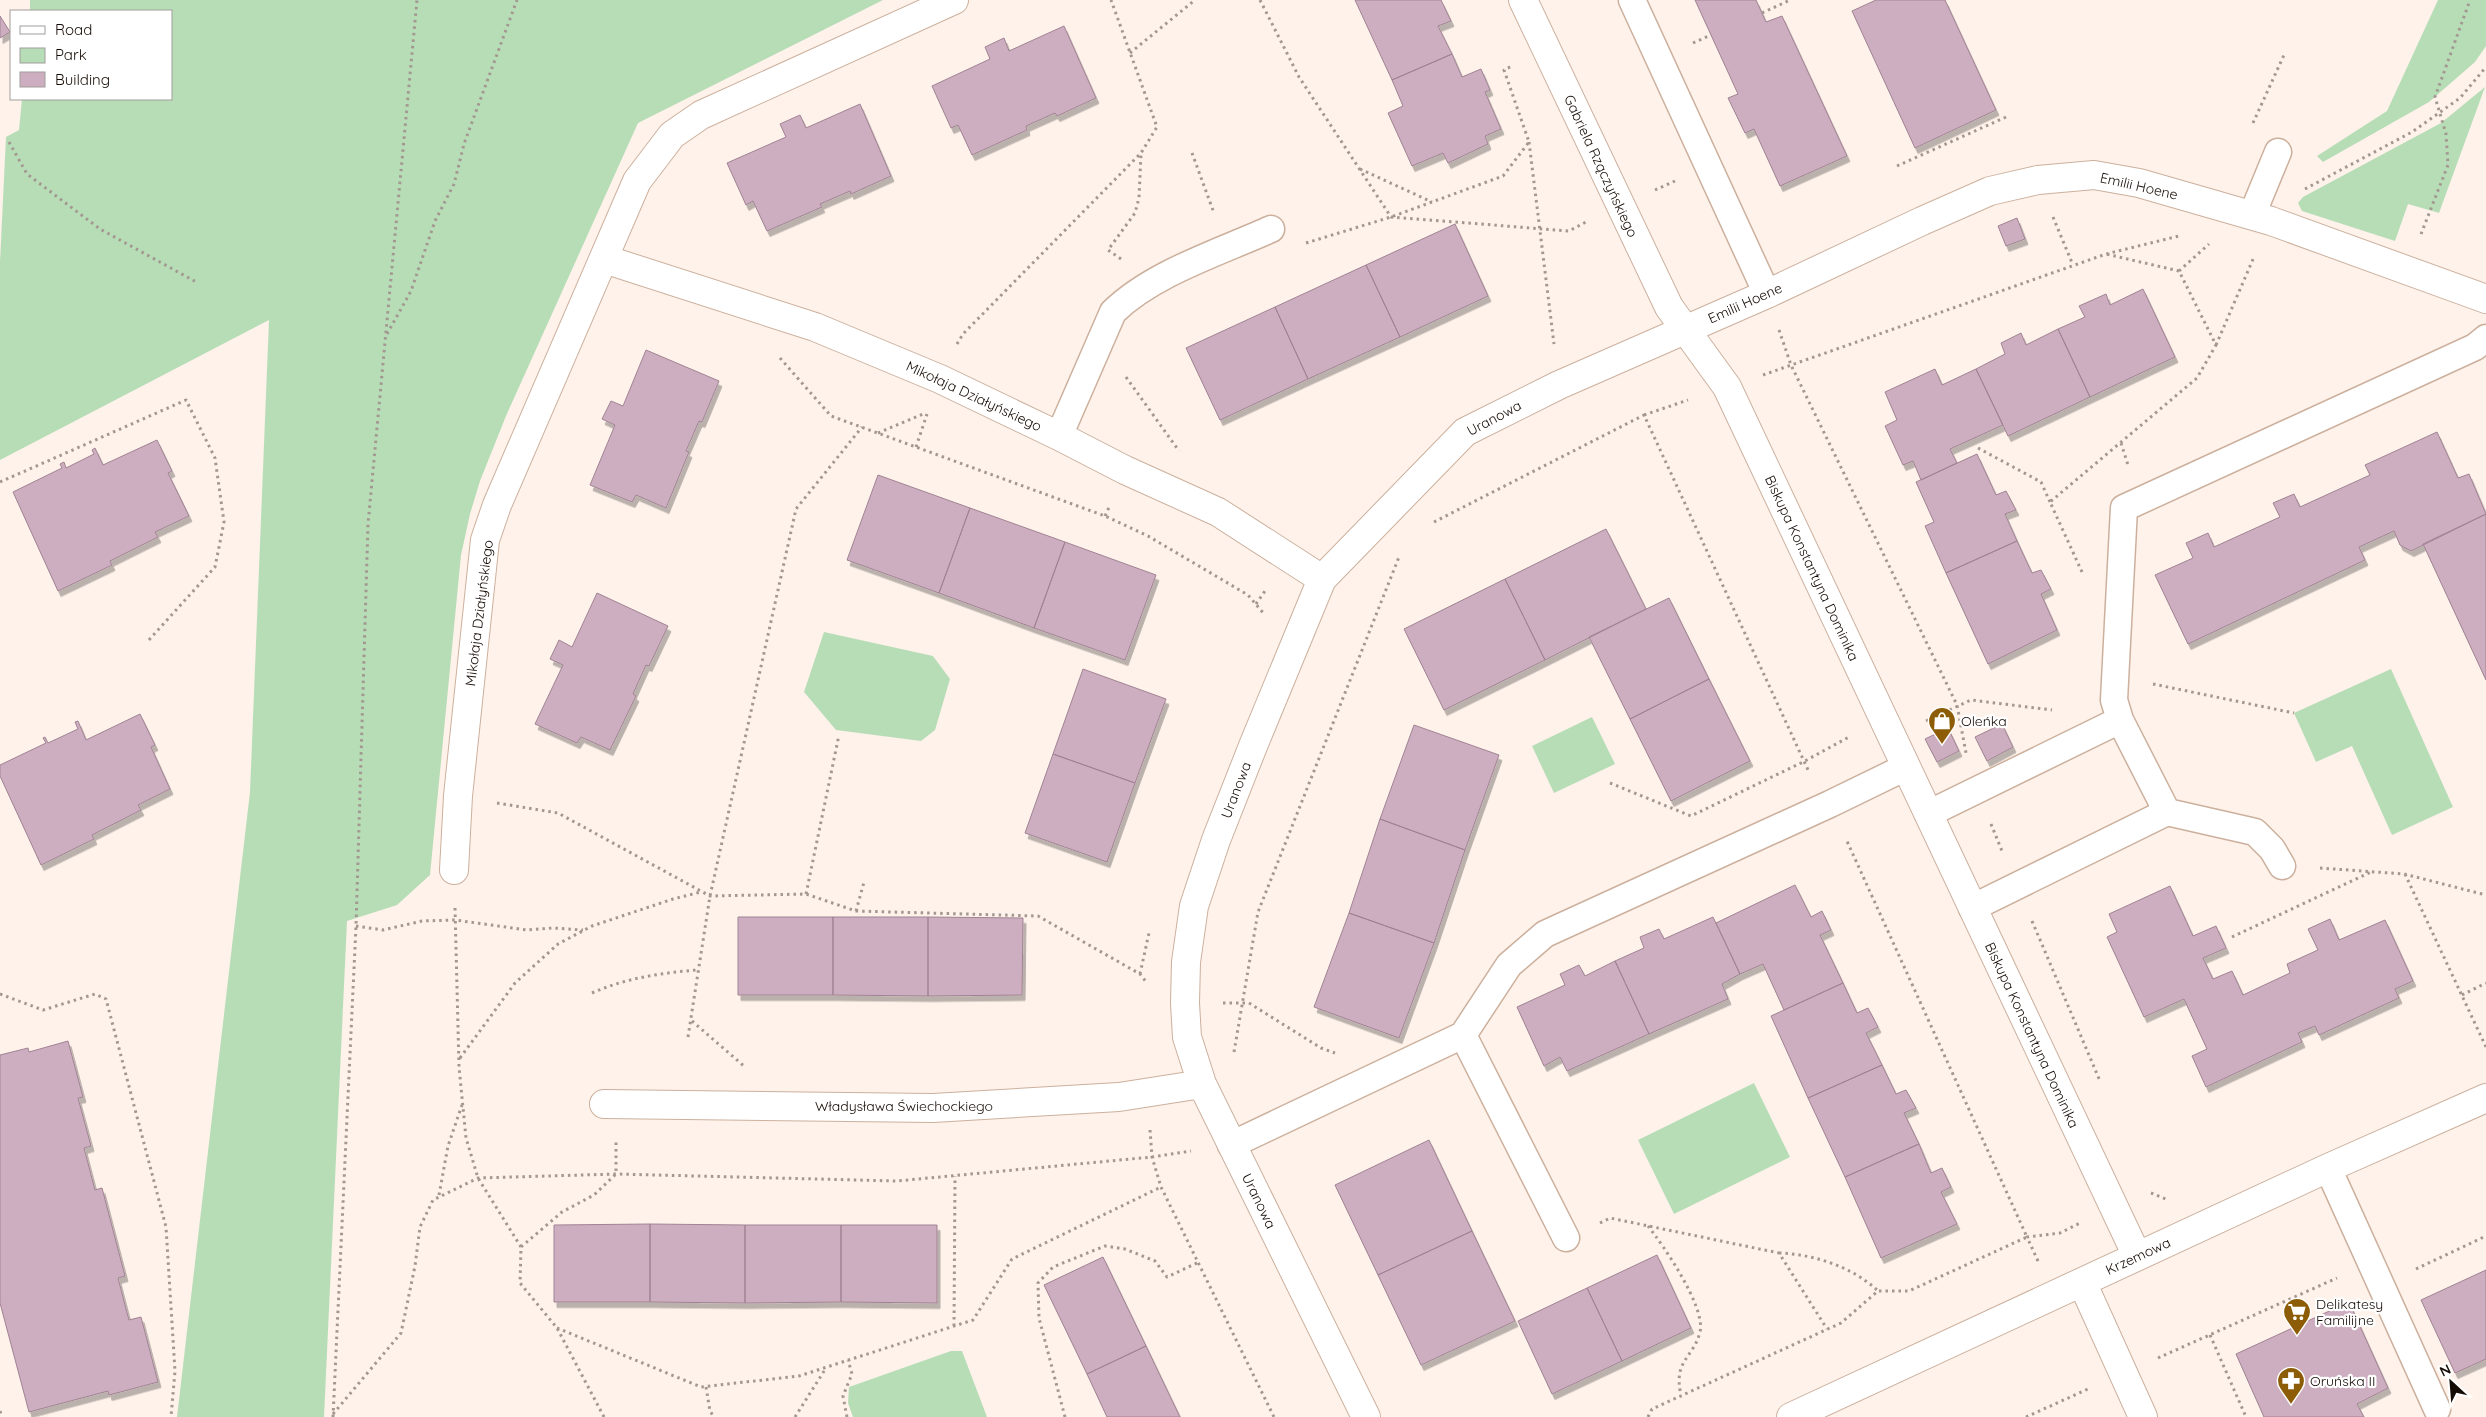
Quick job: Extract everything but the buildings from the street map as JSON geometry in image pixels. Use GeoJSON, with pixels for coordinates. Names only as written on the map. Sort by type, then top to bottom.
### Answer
{"type":"FeatureCollection","features":[{"type":"Feature","properties":{"kind":"street","name":"Mikołaja Działyńskiego"},"geometry":{"type":"LineString","coordinates":[[454,870],[458,796],[486,540],[497,505],[637,181],[672,136],[701,115],[954,0]]}},
{"type":"Feature","properties":{"kind":"street","name":"Gabriela Rzączyńskiego"},"geometry":{"type":"LineString","coordinates":[[1523,0],[1669,307],[1685,329]]}},
{"type":"Feature","properties":{"kind":"street","name":"Emilii Hoene"},"geometry":{"type":"LineString","coordinates":[[1685,329],[1767,294],[1990,191],[2038,180],[2094,176],[2138,183],[2262,218],[2486,299]]}},
{"type":"Feature","properties":{"kind":"street","name":"Mikołaja Działyńskiego"},"geometry":{"type":"LineString","coordinates":[[604,259],[815,327],[940,379],[1060,436],[1125,470],[1218,512],[1322,579]]}},
{"type":"Feature","properties":{"kind":"street","name":"Uranowa"},"geometry":{"type":"LineString","coordinates":[[1366,1417],[1202,1084],[1187,1037],[1184,1003],[1186,962],[1194,906],[1216,840],[1252,746],[1322,579],[1465,432],[1559,385],[1685,329]]}},
{"type":"Feature","properties":{"kind":"street","name":"Biskupa Konstantyna Dominika"},"geometry":{"type":"LineString","coordinates":[[1685,329],[1728,387],[2137,1256]]}},
{"type":"Feature","properties":{"kind":"street","name":"Władysława Świechockiego"},"geometry":{"type":"LineString","coordinates":[[604,1104],[933,1108],[1069,1102],[1202,1084]]}},
{"type":"Feature","properties":{"kind":"street","name":"Krzemowa"},"geometry":{"type":"LineString","coordinates":[[1791,1417],[2328,1168],[2486,1098]]}},
{"type":"Feature","properties":{"kind":"street"},"geometry":{"type":"LineString","coordinates":[[2082,1282],[2143,1417]]}},
{"type":"Feature","properties":{"kind":"lane"},"geometry":{"type":"LineString","coordinates":[[1632,0],[1767,294]]}},
{"type":"Feature","properties":{"kind":"lane"},"geometry":{"type":"LineString","coordinates":[[2262,218],[2278,152]]}},
{"type":"Feature","properties":{"kind":"lane"},"geometry":{"type":"LineString","coordinates":[[1060,436],[1112,312],[1127,298],[1153,282],[1271,229]]}},
{"type":"Feature","properties":{"kind":"lane"},"geometry":{"type":"LineString","coordinates":[[2167,812],[2120,720],[2114,700],[2124,508],[2475,347],[2486,338]]}},
{"type":"Feature","properties":{"kind":"lane"},"geometry":{"type":"LineString","coordinates":[[1928,814],[1977,788],[2120,720]]}},
{"type":"Feature","properties":{"kind":"lane"},"geometry":{"type":"LineString","coordinates":[[1231,1145],[1463,1035],[1509,965],[1545,934],[1830,804],[1906,767]]}},
{"type":"Feature","properties":{"kind":"lane"},"geometry":{"type":"LineString","coordinates":[[1972,908],[2167,812],[2255,832],[2272,849],[2282,866]]}},
{"type":"Feature","properties":{"kind":"lane"},"geometry":{"type":"LineString","coordinates":[[1463,1035],[1566,1238]]}},
{"type":"Feature","properties":{"kind":"lane"},"geometry":{"type":"LineString","coordinates":[[2328,1168],[2437,1409]]}},
{"type":"Feature","properties":{"kind":"path"},"geometry":{"type":"LineString","coordinates":[[333,1416],[356,926],[368,524],[417,0]]}},
{"type":"Feature","properties":{"kind":"path"},"geometry":{"type":"LineString","coordinates":[[386,336],[411,291],[435,220],[454,184],[464,144],[517,0]]}},
{"type":"Feature","properties":{"kind":"path"},"geometry":{"type":"LineString","coordinates":[[940,379],[963,334],[1141,153],[1157,127],[1111,0]]}},
{"type":"Feature","properties":{"kind":"path"},"geometry":{"type":"LineString","coordinates":[[1130,53],[1195,0]]}},
{"type":"Feature","properties":{"kind":"path"},"geometry":{"type":"LineString","coordinates":[[1260,0],[1300,77],[1391,217]]}},
{"type":"Feature","properties":{"kind":"path"},"geometry":{"type":"LineString","coordinates":[[1762,13],[1790,0]]}},
{"type":"Feature","properties":{"kind":"path"},"geometry":{"type":"LineString","coordinates":[[2408,270],[2448,165],[2446,134],[2435,97],[2470,0]]}},
{"type":"Feature","properties":{"kind":"path"},"geometry":{"type":"LineString","coordinates":[[1685,47],[1711,35]]}},
{"type":"Feature","properties":{"kind":"path"},"geometry":{"type":"LineString","coordinates":[[1546,48],[1504,70],[1529,142],[1554,348]]}},
{"type":"Feature","properties":{"kind":"path"},"geometry":{"type":"LineString","coordinates":[[2250,130],[2284,56]]}},
{"type":"Feature","properties":{"kind":"path"},"geometry":{"type":"LineString","coordinates":[[2262,218],[2298,192],[2412,132],[2460,98],[2486,67]]}},
{"type":"Feature","properties":{"kind":"path"},"geometry":{"type":"LineString","coordinates":[[1897,166],[2006,117]]}},
{"type":"Feature","properties":{"kind":"path"},"geometry":{"type":"LineString","coordinates":[[9,142],[27,174],[100,230],[198,283]]}},
{"type":"Feature","properties":{"kind":"path"},"geometry":{"type":"LineString","coordinates":[[1299,246],[1391,217],[1503,176],[1529,142]]}},
{"type":"Feature","properties":{"kind":"path"},"geometry":{"type":"LineString","coordinates":[[1141,153],[1139,198],[1135,213],[1108,250],[1153,282]]}},
{"type":"Feature","properties":{"kind":"path"},"geometry":{"type":"LineString","coordinates":[[1192,153],[1227,249]]}},
{"type":"Feature","properties":{"kind":"path"},"geometry":{"type":"LineString","coordinates":[[1391,217],[1569,231],[1708,166]]}},
{"type":"Feature","properties":{"kind":"path"},"geometry":{"type":"LineString","coordinates":[[1359,168],[1432,202]]}},
{"type":"Feature","properties":{"kind":"path"},"geometry":{"type":"LineString","coordinates":[[2038,180],[2073,265]]}},
{"type":"Feature","properties":{"kind":"path"},"geometry":{"type":"LineString","coordinates":[[2179,271],[2212,242]]}},
{"type":"Feature","properties":{"kind":"path"},"geometry":{"type":"LineString","coordinates":[[2101,1083],[2016,886],[1977,788],[1966,753],[1958,705],[1791,365],[2073,265],[2138,246]]}},
{"type":"Feature","properties":{"kind":"path"},"geometry":{"type":"LineString","coordinates":[[2196,378],[2216,345],[2257,251]]}},
{"type":"Feature","properties":{"kind":"path"},"geometry":{"type":"LineString","coordinates":[[2106,254],[2179,271]]}},
{"type":"Feature","properties":{"kind":"path"},"geometry":{"type":"LineString","coordinates":[[2179,271],[2216,345]]}},
{"type":"Feature","properties":{"kind":"path"},"geometry":{"type":"LineString","coordinates":[[776,352],[831,416],[1105,516],[1148,536],[1248,595],[1267,621]]}},
{"type":"Feature","properties":{"kind":"path"},"geometry":{"type":"LineString","coordinates":[[1095,354],[1114,361],[1183,456]]}},
{"type":"Feature","properties":{"kind":"path"},"geometry":{"type":"LineString","coordinates":[[0,482],[186,400],[215,458],[224,522],[214,567],[148,641]]}},
{"type":"Feature","properties":{"kind":"path"},"geometry":{"type":"LineString","coordinates":[[878,433],[928,412]]}},
{"type":"Feature","properties":{"kind":"path"},"geometry":{"type":"LineString","coordinates":[[1431,523],[1644,415],[1803,762],[1830,804],[2027,1237],[1910,1291],[1878,1291],[1841,1323],[1652,1409],[1648,1417]]}},
{"type":"Feature","properties":{"kind":"path"},"geometry":{"type":"LineString","coordinates":[[688,1037],[710,896],[796,509],[862,427]]}},
{"type":"Feature","properties":{"kind":"path"},"geometry":{"type":"LineString","coordinates":[[1978,448],[2042,482],[2050,502]]}},
{"type":"Feature","properties":{"kind":"path"},"geometry":{"type":"LineString","coordinates":[[1233,1057],[1258,912],[1400,554]]}},
{"type":"Feature","properties":{"kind":"path"},"geometry":{"type":"LineString","coordinates":[[2116,677],[2294,713]]}},
{"type":"Feature","properties":{"kind":"path"},"geometry":{"type":"LineString","coordinates":[[1610,783],[1691,816],[1803,762],[1830,746],[1888,729],[1971,700],[2054,710]]}},
{"type":"Feature","properties":{"kind":"path"},"geometry":{"type":"LineString","coordinates":[[806,894],[839,735]]}},
{"type":"Feature","properties":{"kind":"path"},"geometry":{"type":"LineString","coordinates":[[528,808],[558,813],[710,896],[806,894],[856,911],[1038,916],[1140,974],[1150,987],[1157,1003],[1250,1003],[1321,1048],[1390,1069]]}},
{"type":"Feature","properties":{"kind":"path"},"geometry":{"type":"LineString","coordinates":[[2282,866],[2404,874],[2486,896]]}},
{"type":"Feature","properties":{"kind":"path"},"geometry":{"type":"LineString","coordinates":[[454,870],[459,1058],[466,1138],[478,1178],[521,1247],[520,1284],[557,1328],[604,1417]]}},
{"type":"Feature","properties":{"kind":"path"},"geometry":{"type":"LineString","coordinates":[[2232,937],[2372,872]]}},
{"type":"Feature","properties":{"kind":"path"},"geometry":{"type":"LineString","coordinates":[[2404,874],[2486,1047]]}},
{"type":"Feature","properties":{"kind":"path"},"geometry":{"type":"LineString","coordinates":[[856,911],[864,882]]}},
{"type":"Feature","properties":{"kind":"path"},"geometry":{"type":"LineString","coordinates":[[459,1058],[516,983],[558,944],[585,930],[642,909],[702,892]]}},
{"type":"Feature","properties":{"kind":"path"},"geometry":{"type":"LineString","coordinates":[[356,926],[383,930],[422,921],[455,920],[526,930],[552,928],[585,930]]}},
{"type":"Feature","properties":{"kind":"path"},"geometry":{"type":"LineString","coordinates":[[1140,974],[1149,930]]}},
{"type":"Feature","properties":{"kind":"path"},"geometry":{"type":"LineString","coordinates":[[592,992],[625,981],[662,973],[697,970]]}},
{"type":"Feature","properties":{"kind":"path"},"geometry":{"type":"LineString","coordinates":[[2462,995],[2486,983]]}},
{"type":"Feature","properties":{"kind":"path"},"geometry":{"type":"LineString","coordinates":[[0,994],[43,1010],[95,994],[106,1000],[166,1227],[175,1371],[171,1417]]}},
{"type":"Feature","properties":{"kind":"path"},"geometry":{"type":"LineString","coordinates":[[692,1021],[752,1073]]}},
{"type":"Feature","properties":{"kind":"path"},"geometry":{"type":"LineString","coordinates":[[1146,1093],[1152,1157],[1161,1187],[1274,1417]]}},
{"type":"Feature","properties":{"kind":"path"},"geometry":{"type":"LineString","coordinates":[[439,1196],[448,1146],[462,1103]]}},
{"type":"Feature","properties":{"kind":"path"},"geometry":{"type":"LineString","coordinates":[[333,1416],[402,1333],[415,1266],[420,1227],[433,1200],[478,1178],[616,1174],[898,1181],[1152,1157],[1231,1145]]}},
{"type":"Feature","properties":{"kind":"path"},"geometry":{"type":"LineString","coordinates":[[521,1247],[562,1212],[594,1195],[616,1174]]}},
{"type":"Feature","properties":{"kind":"path"},"geometry":{"type":"LineString","coordinates":[[954,1326],[956,1176]]}},
{"type":"Feature","properties":{"kind":"path"},"geometry":{"type":"LineString","coordinates":[[557,1328],[701,1387],[799,1376],[973,1320],[1012,1259],[1161,1187]]}},
{"type":"Feature","properties":{"kind":"path"},"geometry":{"type":"LineString","coordinates":[[2147,1191],[2174,1203]]}},
{"type":"Feature","properties":{"kind":"path"},"geometry":{"type":"LineString","coordinates":[[1566,1238],[1610,1218],[1779,1253],[1804,1254],[1865,1278],[1878,1291]]}},
{"type":"Feature","properties":{"kind":"path"},"geometry":{"type":"LineString","coordinates":[[1648,1226],[1676,1266],[1692,1297],[1699,1322],[1700,1331],[1680,1369],[1678,1382],[1681,1395]]}},
{"type":"Feature","properties":{"kind":"path"},"geometry":{"type":"LineString","coordinates":[[2411,1272],[2486,1236]]}},
{"type":"Feature","properties":{"kind":"path"},"geometry":{"type":"LineString","coordinates":[[1065,1417],[1039,1318],[1038,1283],[1053,1267],[1105,1246],[1125,1249],[1155,1261],[1167,1277],[1199,1262]]}},
{"type":"Feature","properties":{"kind":"path"},"geometry":{"type":"LineString","coordinates":[[1779,1253],[1827,1329]]}},
{"type":"Feature","properties":{"kind":"path"},"geometry":{"type":"LineString","coordinates":[[2026,1417],[2371,1263]]}},
{"type":"Feature","properties":{"kind":"path"},"geometry":{"type":"LineString","coordinates":[[2210,1335],[2246,1417]]}},
{"type":"Feature","properties":{"kind":"path"},"geometry":{"type":"LineString","coordinates":[[847,1417],[843,1396],[852,1374],[848,1360]]}},
{"type":"Feature","properties":{"kind":"path"},"geometry":{"type":"LineString","coordinates":[[795,1417],[826,1367]]}},
{"type":"Feature","properties":{"kind":"path"},"geometry":{"type":"LineString","coordinates":[[706,1387],[710,1411],[714,1417]]}},
{"type":"Feature","properties":{"kind":"path"},"geometry":{"type":"LineString","coordinates":[[0,1411],[2,1417]]}},
{"type":"Feature","properties":{"kind":"green space"},"geometry":{"type":"Polygon","coordinates":[[[30,0],[883,0],[638,123],[506,416],[480,481],[461,555],[430,875],[397,905],[347,921],[324,1417],[177,1417],[250,792],[269,320],[0,460],[0,262],[6,137],[19,130],[22,100],[172,100],[172,10],[30,10],[30,0]]]}},
{"type":"Feature","properties":{"kind":"green space"},"geometry":{"type":"Polygon","coordinates":[[[2438,0],[2486,0],[2486,46],[2475,62],[2429,102],[2323,162],[2317,156],[2387,111],[2438,0]]]}},
{"type":"Feature","properties":{"kind":"green space"},"geometry":{"type":"Polygon","coordinates":[[[2485,87],[2439,213],[2408,204],[2395,241],[2302,211],[2298,203],[2303,197],[2441,123],[2485,87]]]}},
{"type":"Feature","properties":{"kind":"green space"},"geometry":{"type":"Polygon","coordinates":[[[824,632],[933,656],[950,679],[935,730],[921,741],[836,730],[804,692],[824,632]]]}},
{"type":"Feature","properties":{"kind":"green space"},"geometry":{"type":"Polygon","coordinates":[[[2391,669],[2453,807],[2392,835],[2352,746],[2316,762],[2294,713],[2391,669]]]}},
{"type":"Feature","properties":{"kind":"green space"},"geometry":{"type":"Polygon","coordinates":[[[1592,717],[1615,764],[1554,793],[1532,746],[1592,717]]]}},
{"type":"Feature","properties":{"kind":"green space"},"geometry":{"type":"Polygon","coordinates":[[[1754,1083],[1790,1157],[1674,1214],[1638,1140],[1754,1083]]]}},
{"type":"Feature","properties":{"kind":"green space"},"geometry":{"type":"Polygon","coordinates":[[[951,1351],[962,1351],[987,1417],[853,1417],[848,1403],[849,1387],[951,1351]]]}},
{"type":"Feature","properties":{"kind":"place","name":"Oleńka"},"geometry":{"type":"Point","coordinates":[1942,745]}},
{"type":"Feature","properties":{"kind":"place","name":"Delikatesy Familijne"},"geometry":{"type":"Point","coordinates":[2297,1336]}},
{"type":"Feature","properties":{"kind":"place","name":"Oruńska II"},"geometry":{"type":"Point","coordinates":[2291,1405]}}]}
